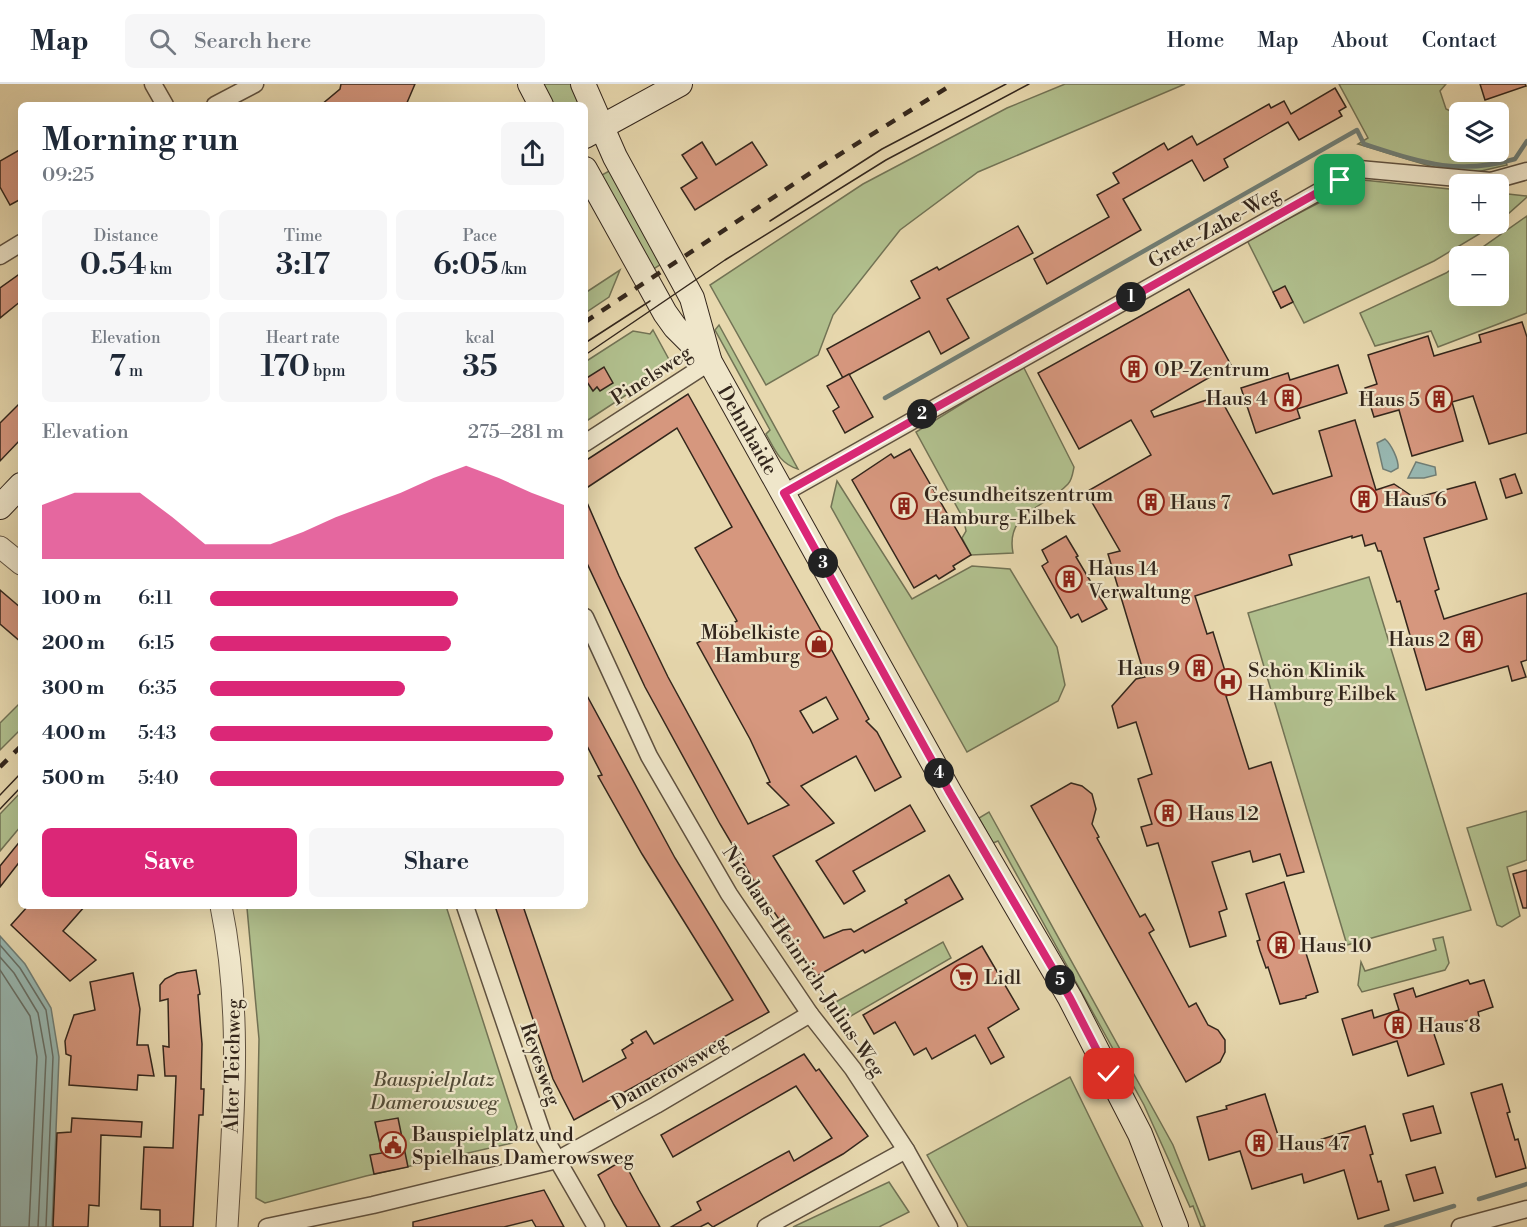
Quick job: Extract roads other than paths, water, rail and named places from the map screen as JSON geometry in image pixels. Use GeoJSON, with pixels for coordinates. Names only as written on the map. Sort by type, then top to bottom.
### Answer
{"type":"FeatureCollection","features":[{"type":"Feature","properties":{"kind":"main road"},"geometry":{"type":"LineString","coordinates":[[531,84],[540,102]]}},
{"type":"Feature","properties":{"kind":"main road","name":"Dehnhaide"},"geometry":{"type":"LineString","coordinates":[[583,84],[587,102]]}},
{"type":"Feature","properties":{"kind":"main road"},"geometry":{"type":"LineString","coordinates":[[594,131],[680,84]]}},
{"type":"Feature","properties":{"kind":"main road","name":"Dehnhaide"},"geometry":{"type":"LineString","coordinates":[[588,105],[594,131],[615,157],[692,298],[710,362],[950,793],[1070,998],[1140,1134],[1176,1227]]}},
{"type":"Feature","properties":{"kind":"main road","name":"Dehnhaide"},"geometry":{"type":"LineString","coordinates":[[588,174],[665,313],[675,327],[710,362]]}},
{"type":"Feature","properties":{"kind":"main road"},"geometry":{"type":"LineString","coordinates":[[0,507],[18,488]]}},
{"type":"Feature","properties":{"kind":"street"},"geometry":{"type":"LineString","coordinates":[[153,84],[163,102]]}},
{"type":"Feature","properties":{"kind":"street"},"geometry":{"type":"LineString","coordinates":[[221,102],[255,84]]}},
{"type":"Feature","properties":{"kind":"street","name":"Grete-Zabe-Weg"},"geometry":{"type":"LineString","coordinates":[[784,493],[1359,169],[1491,181],[1527,171]]}},
{"type":"Feature","properties":{"kind":"street"},"geometry":{"type":"LineString","coordinates":[[0,255],[18,245]]}},
{"type":"Feature","properties":{"kind":"street","name":"Pinelsweg"},"geometry":{"type":"LineString","coordinates":[[588,441],[710,362]]}},
{"type":"Feature","properties":{"kind":"street"},"geometry":{"type":"LineString","coordinates":[[0,547],[18,562]]}},
{"type":"Feature","properties":{"kind":"street","name":"Nicolaus-Heinrich-Julius-Weg"},"geometry":{"type":"LineString","coordinates":[[588,624],[649,756],[729,894],[810,1014],[853,1069],[906,1150],[949,1227]]}},
{"type":"Feature","properties":{"kind":"street","name":"Alter Teichweg"},"geometry":{"type":"LineString","coordinates":[[221,909],[233,986],[235,1066],[227,1227]]}},
{"type":"Feature","properties":{"kind":"street","name":"Reyesweg"},"geometry":{"type":"LineString","coordinates":[[466,909],[543,1135],[596,1227]]}},
{"type":"Feature","properties":{"kind":"street","name":"Damerowsweg"},"geometry":{"type":"LineString","coordinates":[[267,1227],[373,1205],[557,1160],[656,1105],[810,1014]]}},
{"type":"Feature","properties":{"kind":"street"},"geometry":{"type":"LineString","coordinates":[[766,1227],[906,1150]]}},
{"type":"Feature","properties":{"kind":"street"},"geometry":{"type":"LineString","coordinates":[[1460,1227],[1527,1209]]}},
{"type":"Feature","properties":{"kind":"water"},"geometry":{"type":"Polygon","coordinates":[[[1385,439],[1394,452],[1398,465],[1398,468],[1391,472],[1383,469],[1377,443],[1385,439]]]}},
{"type":"Feature","properties":{"kind":"water"},"geometry":{"type":"Polygon","coordinates":[[[1416,462],[1435,467],[1436,475],[1408,478],[1416,462]]]}},
{"type":"Feature","properties":{"kind":"water"},"geometry":{"type":"Polygon","coordinates":[[[0,936],[25,964],[51,1008],[59,1057],[52,1227],[0,1227],[0,936]]]}},
{"type":"Feature","properties":{"kind":"waterway"},"geometry":{"type":"LineString","coordinates":[[885,398],[1357,130],[1364,144],[1439,165],[1475,166],[1515,159],[1527,141]]}},
{"type":"Feature","properties":{"kind":"waterway"},"geometry":{"type":"LineString","coordinates":[[1479,1199],[1527,1184]]}},
{"type":"Feature","properties":{"kind":"waterway"},"geometry":{"type":"LineString","coordinates":[[1386,1227],[1454,1206]]}},
{"type":"Feature","properties":{"kind":"tram line"},"geometry":{"type":"LineString","coordinates":[[770,221],[882,149],[1006,84]]}},
{"type":"Feature","properties":{"kind":"tram line"},"geometry":{"type":"LineString","coordinates":[[588,353],[725,260],[886,160],[1029,84]]}},
{"type":"Feature","properties":{"kind":"tram line"},"geometry":{"type":"LineString","coordinates":[[588,341],[650,301]]}},
{"type":"Feature","properties":{"kind":"tram line"},"geometry":{"type":"LineString","coordinates":[[0,795],[18,776]]}},
{"type":"Feature","properties":{"kind":"tram line"},"geometry":{"type":"LineString","coordinates":[[0,809],[18,790]]}},
{"type":"Feature","properties":{"kind":"railway"},"geometry":{"type":"LineString","coordinates":[[588,320],[821,166],[953,84]]}},
{"type":"Feature","properties":{"kind":"railway"},"geometry":{"type":"LineString","coordinates":[[0,767],[18,749]]}},
{"type":"Feature","properties":{"kind":"place","name":"OP-Zentrum"},"geometry":{"type":"Point","coordinates":[1134,369]}},
{"type":"Feature","properties":{"kind":"place","name":"Haus 4"},"geometry":{"type":"Point","coordinates":[1288,398]}},
{"type":"Feature","properties":{"kind":"place","name":"Haus 5"},"geometry":{"type":"Point","coordinates":[1439,399]}},
{"type":"Feature","properties":{"kind":"place","name":"Haus 6"},"geometry":{"type":"Point","coordinates":[1364,499]}},
{"type":"Feature","properties":{"kind":"place","name":"Haus 7"},"geometry":{"type":"Point","coordinates":[1151,502]}},
{"type":"Feature","properties":{"kind":"place","name":"Gesundheitszentrum Hamburg-Eilbek"},"geometry":{"type":"Point","coordinates":[904,506]}},
{"type":"Feature","properties":{"kind":"place","name":"Haus 14 Verwaltung"},"geometry":{"type":"Point","coordinates":[1069,579]}},
{"type":"Feature","properties":{"kind":"place","name":"Haus 2"},"geometry":{"type":"Point","coordinates":[1469,639]}},
{"type":"Feature","properties":{"kind":"place","name":"Möbelkiste Hamburg"},"geometry":{"type":"Point","coordinates":[819,644]}},
{"type":"Feature","properties":{"kind":"place","name":"Haus 9"},"geometry":{"type":"Point","coordinates":[1199,668]}},
{"type":"Feature","properties":{"kind":"place","name":"Schön Klinik Hamburg Eilbek"},"geometry":{"type":"Point","coordinates":[1228,682]}},
{"type":"Feature","properties":{"kind":"place","name":"Haus 12"},"geometry":{"type":"Point","coordinates":[1168,813]}},
{"type":"Feature","properties":{"kind":"place","name":"Haus 10"},"geometry":{"type":"Point","coordinates":[1281,945]}},
{"type":"Feature","properties":{"kind":"place","name":"Lidl"},"geometry":{"type":"Point","coordinates":[964,977]}},
{"type":"Feature","properties":{"kind":"place","name":"Haus 8"},"geometry":{"type":"Point","coordinates":[1398,1025]}},
{"type":"Feature","properties":{"kind":"place","name":"Haus 47"},"geometry":{"type":"Point","coordinates":[1259,1143]}},
{"type":"Feature","properties":{"kind":"place","name":"Bauspielplatz und Spielhaus Damerowsweg"},"geometry":{"type":"Point","coordinates":[393,1145]}},
{"type":"Feature","properties":{"kind":"park label","name":"Bauspielplatz Damerowsweg"},"geometry":{"type":"Point","coordinates":[434,1090]}}]}
